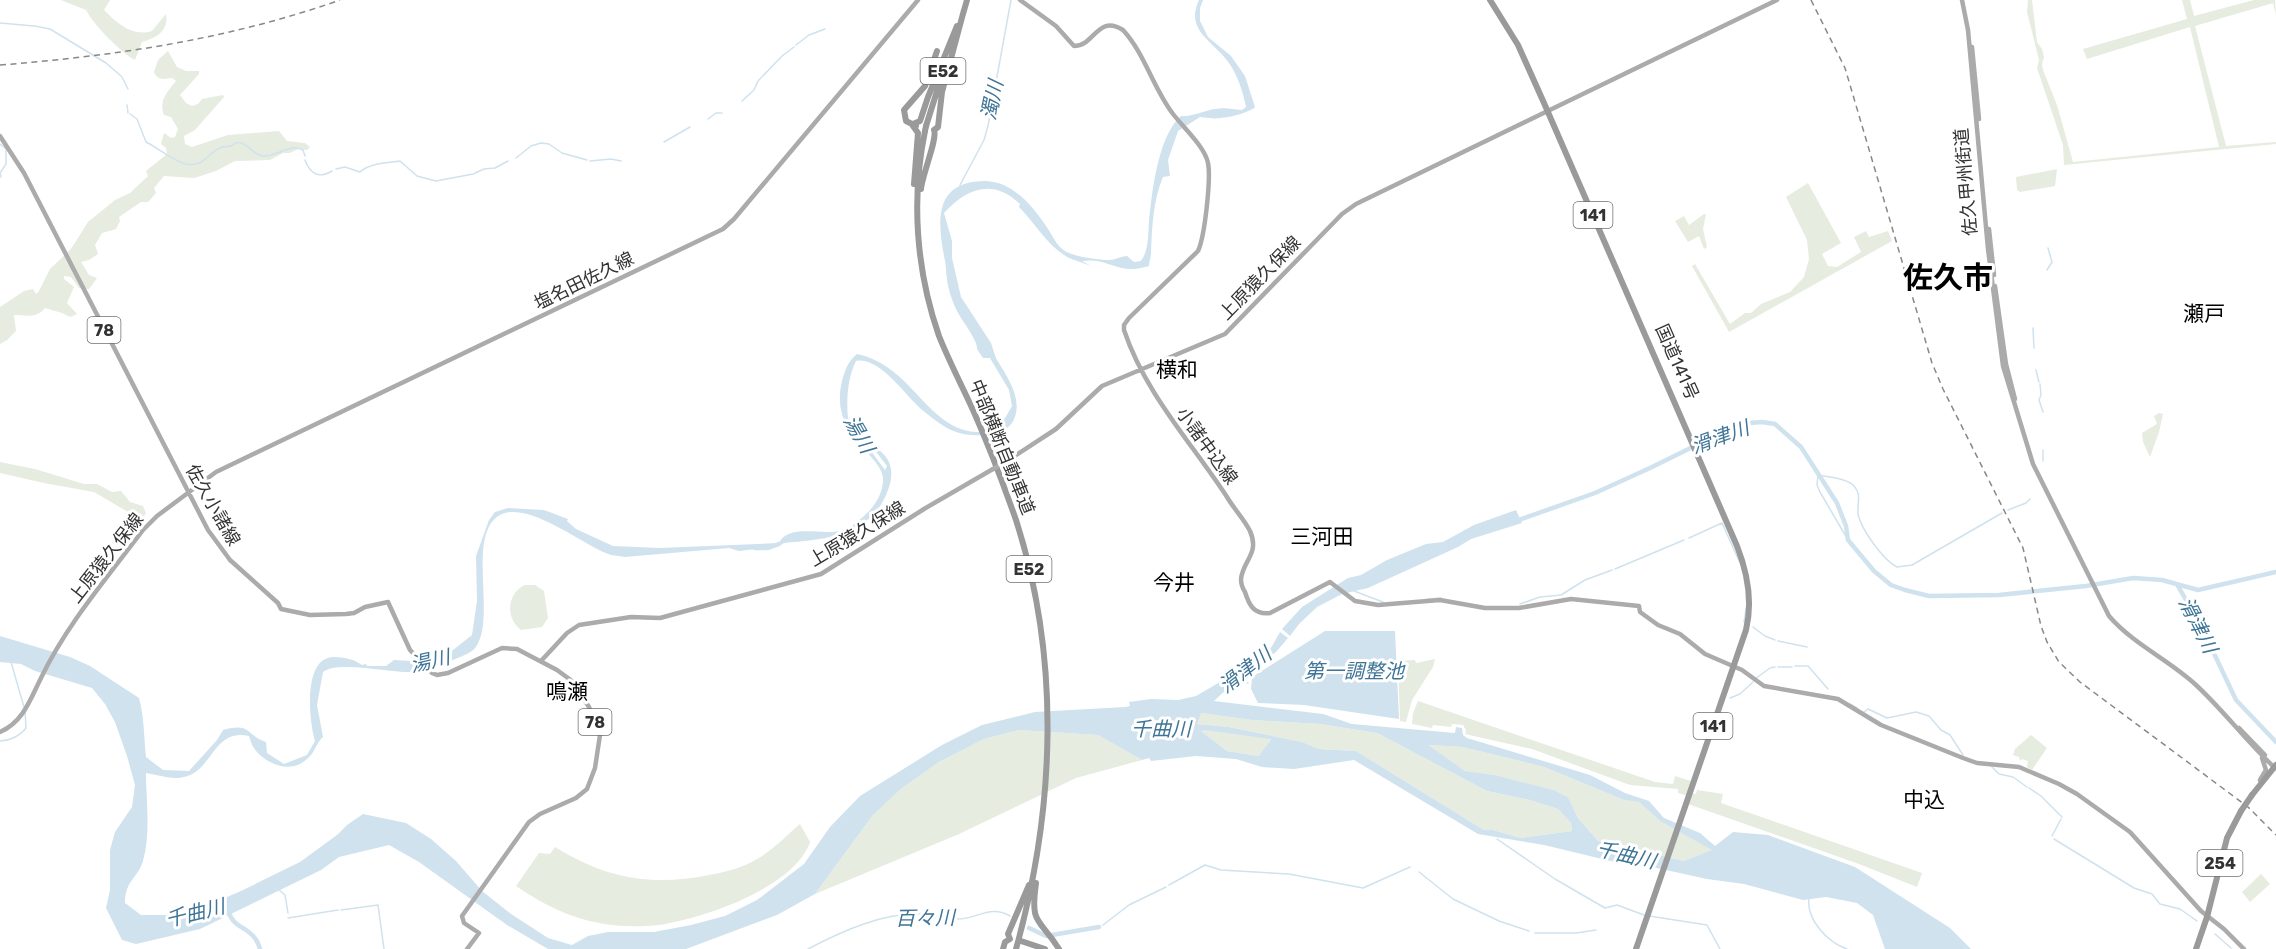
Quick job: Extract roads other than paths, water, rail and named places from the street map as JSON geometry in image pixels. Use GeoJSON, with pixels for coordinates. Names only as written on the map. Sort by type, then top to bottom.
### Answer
{"type":"FeatureCollection","features":[{"type":"Feature","properties":{"kind":"highway","name":"中部横断自動車道"},"geometry":{"type":"LineString","coordinates":[[967,0],[926,128],[917,187],[918,226],[925,282],[937,328],[986,441],[1016,521],[1028,566],[1040,633],[1048,750],[1040,841],[1031,890],[1017,942]]}},
{"type":"Feature","properties":{"kind":"highway","name":"国道141号"},"geometry":{"type":"LineString","coordinates":[[1490,0],[1518,45],[1549,110]]}},
{"type":"Feature","properties":{"kind":"highway","name":"国道141号"},"geometry":{"type":"LineString","coordinates":[[1495,0],[1521,44],[1722,507],[1743,561],[1749,591],[1748,621],[1735,665],[1636,949]]}},
{"type":"Feature","properties":{"kind":"highway"},"geometry":{"type":"LineString","coordinates":[[911,124],[920,122],[963,13]]}},
{"type":"Feature","properties":{"kind":"highway"},"geometry":{"type":"LineString","coordinates":[[934,130],[938,128],[942,92],[963,13]]}},
{"type":"Feature","properties":{"kind":"highway"},"geometry":{"type":"LineString","coordinates":[[919,241],[914,181],[918,133],[904,117],[904,110],[925,86],[937,51]]}},
{"type":"Feature","properties":{"kind":"highway"},"geometry":{"type":"LineString","coordinates":[[911,124],[934,130]]}},
{"type":"Feature","properties":{"kind":"highway"},"geometry":{"type":"LineString","coordinates":[[918,226],[921,186],[936,136],[934,130]]}},
{"type":"Feature","properties":{"kind":"highway","name":"254"},"geometry":{"type":"LineString","coordinates":[[2196,949],[2207,917],[2227,838],[2241,811],[2276,767]]}},
{"type":"Feature","properties":{"kind":"highway"},"geometry":{"type":"LineString","coordinates":[[1040,841],[1034,907],[1037,921],[1059,949]]}},
{"type":"Feature","properties":{"kind":"highway"},"geometry":{"type":"LineString","coordinates":[[1040,841],[1024,900],[1008,934],[1017,942],[1040,949]]}},
{"type":"Feature","properties":{"kind":"highway"},"geometry":{"type":"LineString","coordinates":[[1003,949],[1005,942],[1017,942],[1045,949]]}},
{"type":"Feature","properties":{"kind":"main road","name":"塩名田佐久線"},"geometry":{"type":"LineString","coordinates":[[188,491],[216,472],[723,230],[918,0]]}},
{"type":"Feature","properties":{"kind":"main road","name":"小諸中込線"},"geometry":{"type":"LineString","coordinates":[[1020,0],[1056,26],[1074,46],[1085,44],[1103,27],[1121,28],[1128,36],[1175,117],[1204,153],[1208,165],[1201,243],[1194,256],[1125,323],[1124,333],[1140,370],[1164,410],[1211,471],[1250,532],[1254,549],[1241,580],[1251,608],[1261,613],[1269,613],[1328,582],[1332,582],[1348,596],[1361,603],[1388,605],[1440,600],[1467,605],[1510,608],[1571,599],[1639,606],[1640,612],[1658,625],[1680,634],[1705,654],[1735,665]]}},
{"type":"Feature","properties":{"kind":"main road","name":"上原猿久保線"},"geometry":{"type":"LineString","coordinates":[[541,662],[567,633],[579,625],[631,617],[660,618],[821,574],[1056,429],[1099,388],[1225,333],[1342,214],[1356,204],[1776,0]]}},
{"type":"Feature","properties":{"kind":"main road","name":"佐久甲州街道"},"geometry":{"type":"LineString","coordinates":[[1964,0],[1970,30],[2001,334],[2014,395],[2049,497],[2106,612],[2117,625],[2190,681],[2276,767]]}},
{"type":"Feature","properties":{"kind":"main road","name":"佐久小諸線"},"geometry":{"type":"LineString","coordinates":[[0,136],[24,173],[210,534],[222,550],[278,603],[281,609],[310,615],[346,614],[388,602],[409,647],[432,673],[437,675],[448,673],[504,648],[517,649],[572,681],[589,707],[600,740],[591,780],[585,791],[576,798],[537,816],[519,834],[462,916],[462,921],[479,933],[467,949]]}},
{"type":"Feature","properties":{"kind":"main road","name":"上原猿久保線"},"geometry":{"type":"LineString","coordinates":[[0,732],[11,727],[27,707],[54,650],[143,530],[188,491]]}},
{"type":"Feature","properties":{"kind":"main road"},"geometry":{"type":"LineString","coordinates":[[1735,665],[1764,686],[1838,699],[1881,725],[1963,758],[1977,763],[2016,766],[2066,787],[2130,832],[2207,917],[2224,929],[2244,949]]}},
{"type":"Feature","properties":{"kind":"main road","name":"佐久甲州街道"},"geometry":{"type":"LineString","coordinates":[[2214,703],[2254,748],[2276,767]]}},
{"type":"Feature","properties":{"kind":"main road"},"geometry":{"type":"LineString","coordinates":[[2253,795],[2266,768],[2264,760],[2254,748]]}},
{"type":"Feature","properties":{"kind":"water","name":"千曲川"},"geometry":{"type":"Polygon","coordinates":[[[1199,0],[1203,0],[1200,8],[1200,21],[1208,37],[1231,56],[1245,76],[1255,107],[1226,117],[1200,117],[1178,131],[1168,160],[1170,176],[1163,177],[1157,195],[1149,266],[1129,269],[1091,260],[1082,261],[1091,266],[1069,258],[1048,241],[1019,207],[1020,204],[1000,191],[980,189],[971,192],[944,213],[952,241],[952,258],[961,297],[991,343],[997,360],[1014,390],[1016,415],[1007,428],[994,434],[983,435],[964,434],[951,430],[921,409],[883,371],[865,361],[856,361],[848,388],[848,418],[869,434],[873,443],[890,464],[891,478],[886,495],[878,509],[856,528],[829,537],[784,543],[779,546],[739,551],[729,548],[625,557],[611,555],[600,550],[542,519],[514,512],[502,514],[491,523],[485,538],[484,618],[481,635],[472,651],[442,665],[412,672],[340,667],[323,672],[317,705],[323,737],[310,756],[295,766],[284,767],[268,761],[256,751],[249,736],[237,735],[220,744],[194,773],[175,778],[146,773],[145,850],[141,867],[127,889],[125,903],[141,915],[165,915],[197,910],[300,862],[363,814],[406,823],[431,839],[456,861],[482,891],[511,914],[548,938],[572,945],[588,936],[608,932],[654,932],[691,925],[725,916],[757,900],[804,864],[830,827],[860,796],[942,745],[982,725],[1035,712],[1125,707],[1130,706],[1129,702],[1151,699],[1178,700],[1196,696],[1249,665],[1271,648],[1280,632],[1288,638],[1276,652],[1230,686],[1214,701],[1323,714],[1352,724],[1455,733],[1456,727],[1462,728],[1463,735],[1467,738],[1590,775],[1625,793],[1649,801],[1664,818],[1700,833],[1715,846],[1733,832],[1768,835],[1855,867],[1950,928],[1971,949],[1885,949],[1873,915],[1857,903],[1826,897],[1803,900],[1744,884],[1707,879],[1643,865],[1619,863],[1544,845],[1478,834],[1354,760],[1294,769],[1262,767],[1236,759],[1196,756],[1151,761],[1149,758],[1142,760],[1098,735],[1019,730],[984,739],[939,762],[902,788],[873,815],[815,894],[777,915],[686,949],[548,949],[507,925],[419,862],[389,845],[339,857],[321,870],[200,929],[136,944],[122,940],[106,908],[110,890],[110,850],[115,832],[132,807],[135,785],[115,722],[105,704],[92,688],[35,671],[21,664],[0,662],[0,636],[70,657],[90,666],[139,698],[146,757],[163,770],[189,771],[223,730],[232,728],[244,728],[266,742],[267,753],[284,764],[307,755],[315,741],[311,719],[310,690],[318,666],[325,659],[343,658],[367,666],[386,666],[394,660],[429,662],[448,654],[472,635],[477,601],[476,556],[489,520],[495,512],[508,508],[544,510],[568,519],[567,521],[576,529],[613,546],[660,548],[779,543],[783,537],[797,532],[831,532],[850,527],[872,507],[880,495],[883,482],[882,472],[850,431],[843,417],[840,401],[842,381],[847,366],[857,354],[877,361],[890,369],[932,410],[964,430],[980,432],[1000,427],[1012,406],[1009,390],[990,358],[983,358],[977,349],[975,340],[958,314],[950,294],[940,218],[948,196],[956,188],[969,183],[996,182],[1006,186],[1022,198],[1065,251],[1094,259],[1111,260],[1127,256],[1134,262],[1141,261],[1147,247],[1152,195],[1158,165],[1173,125],[1181,116],[1218,108],[1242,110],[1246,107],[1235,73],[1198,28],[1195,11],[1199,0]],[[867,440],[868,447],[885,470],[887,466],[867,440]],[[1201,713],[1197,724],[1229,727],[1302,742],[1319,749],[1356,751],[1484,830],[1493,830],[1521,838],[1572,831],[1571,823],[1558,809],[1530,800],[1487,791],[1377,733],[1320,724],[1252,720],[1201,713]],[[1205,730],[1201,731],[1227,751],[1259,756],[1271,739],[1205,730]],[[1428,745],[1465,771],[1495,775],[1554,790],[1568,797],[1578,818],[1598,841],[1684,861],[1712,850],[1660,821],[1639,802],[1624,800],[1544,767],[1462,747],[1428,745]]]}},
{"type":"Feature","properties":{"kind":"water"},"geometry":{"type":"Polygon","coordinates":[[[1516,510],[1522,523],[1471,539],[1368,588],[1342,594],[1317,607],[1290,636],[1282,629],[1302,607],[1348,578],[1361,575],[1387,560],[1426,544],[1443,542],[1474,525],[1516,510]]]}},
{"type":"Feature","properties":{"kind":"water","name":"第一調整池"},"geometry":{"type":"Polygon","coordinates":[[[1325,631],[1395,631],[1399,719],[1304,705],[1258,703],[1251,689],[1252,677],[1325,631]]]}},
{"type":"Feature","properties":{"kind":"waterway","name":"濁川"},"geometry":{"type":"LineString","coordinates":[[960,185],[984,140],[988,126],[1011,0]]}},
{"type":"Feature","properties":{"kind":"waterway"},"geometry":{"type":"LineString","coordinates":[[0,23],[34,26]]}},
{"type":"Feature","properties":{"kind":"waterway"},"geometry":{"type":"LineString","coordinates":[[35,26],[50,29],[106,63],[121,76]]}},
{"type":"Feature","properties":{"kind":"waterway"},"geometry":{"type":"LineString","coordinates":[[796,45],[809,35],[825,29]]}},
{"type":"Feature","properties":{"kind":"waterway"},"geometry":{"type":"LineString","coordinates":[[742,101],[782,56],[794,47]]}},
{"type":"Feature","properties":{"kind":"waterway"},"geometry":{"type":"LineString","coordinates":[[122,77],[128,89]]}},
{"type":"Feature","properties":{"kind":"waterway"},"geometry":{"type":"LineString","coordinates":[[127,105],[128,113]]}},
{"type":"Feature","properties":{"kind":"waterway"},"geometry":{"type":"LineString","coordinates":[[708,119],[716,113],[722,113]]}},
{"type":"Feature","properties":{"kind":"waterway"},"geometry":{"type":"LineString","coordinates":[[130,114],[137,119],[146,142],[186,164],[202,162],[217,149],[232,146],[235,143],[243,144],[263,156],[294,148],[303,150],[305,156]]}},
{"type":"Feature","properties":{"kind":"waterway"},"geometry":{"type":"LineString","coordinates":[[664,142],[690,127]]}},
{"type":"Feature","properties":{"kind":"waterway"},"geometry":{"type":"LineString","coordinates":[[516,158],[531,146],[541,143],[549,144],[562,153],[587,160]]}},
{"type":"Feature","properties":{"kind":"waterway"},"geometry":{"type":"LineString","coordinates":[[0,144],[6,149],[6,164],[0,173],[1,177]]}},
{"type":"Feature","properties":{"kind":"waterway"},"geometry":{"type":"LineString","coordinates":[[590,161],[611,159],[621,161]]}},
{"type":"Feature","properties":{"kind":"waterway"},"geometry":{"type":"LineString","coordinates":[[305,160],[312,172],[316,174],[323,175],[332,171]]}},
{"type":"Feature","properties":{"kind":"waterway"},"geometry":{"type":"LineString","coordinates":[[336,169],[345,167],[360,172],[374,165],[400,161],[417,176],[436,181],[495,168],[508,161]]}},
{"type":"Feature","properties":{"kind":"waterway"},"geometry":{"type":"LineString","coordinates":[[2047,270],[2052,262],[2048,248]]}},
{"type":"Feature","properties":{"kind":"waterway"},"geometry":{"type":"LineString","coordinates":[[2033,328],[2034,348]]}},
{"type":"Feature","properties":{"kind":"waterway"},"geometry":{"type":"LineString","coordinates":[[2036,370],[2039,382]]}},
{"type":"Feature","properties":{"kind":"waterway"},"geometry":{"type":"LineString","coordinates":[[2040,384],[2039,400],[2043,412]]}},
{"type":"Feature","properties":{"kind":"waterway","name":"滑津川"},"geometry":{"type":"LineString","coordinates":[[1516,521],[1595,493],[1719,434],[1749,423],[1762,422],[1775,424],[1801,447],[1837,503],[1846,526],[1848,540],[1874,571],[1891,585],[1905,590],[1929,596],[1999,595],[2086,586],[2133,578],[2162,580],[2198,590],[2276,572]]}},
{"type":"Feature","properties":{"kind":"waterway"},"geometry":{"type":"LineString","coordinates":[[2043,450],[2043,461]]}},
{"type":"Feature","properties":{"kind":"waterway"},"geometry":{"type":"LineString","coordinates":[[1848,540],[1820,492],[1817,485],[1818,475],[1842,480],[1854,486],[1858,493],[1858,514],[1863,528],[1879,551],[1897,567],[1912,565],[2002,513]]}},
{"type":"Feature","properties":{"kind":"waterway"},"geometry":{"type":"LineString","coordinates":[[2008,510],[2030,499]]}},
{"type":"Feature","properties":{"kind":"waterway"},"geometry":{"type":"LineString","coordinates":[[1689,538],[1722,523],[1740,563]]}},
{"type":"Feature","properties":{"kind":"waterway"},"geometry":{"type":"LineString","coordinates":[[1615,569],[1684,540]]}},
{"type":"Feature","properties":{"kind":"waterway","name":"湯川"},"geometry":{"type":"LineString","coordinates":[[755,548],[768,548],[779,544]]}},
{"type":"Feature","properties":{"kind":"waterway"},"geometry":{"type":"LineString","coordinates":[[1520,604],[1540,597],[1561,595],[1585,580],[1612,570]]}},
{"type":"Feature","properties":{"kind":"waterway","name":"滑津川"},"geometry":{"type":"LineString","coordinates":[[2178,586],[2202,628],[2236,700],[2276,742]]}},
{"type":"Feature","properties":{"kind":"waterway"},"geometry":{"type":"LineString","coordinates":[[1354,591],[1383,602]]}},
{"type":"Feature","properties":{"kind":"waterway"},"geometry":{"type":"LineString","coordinates":[[1427,599],[1441,598]]}},
{"type":"Feature","properties":{"kind":"waterway"},"geometry":{"type":"LineString","coordinates":[[1744,622],[1746,609]]}},
{"type":"Feature","properties":{"kind":"waterway"},"geometry":{"type":"LineString","coordinates":[[1753,627],[1775,640]]}},
{"type":"Feature","properties":{"kind":"waterway"},"geometry":{"type":"LineString","coordinates":[[1778,641],[1807,647]]}},
{"type":"Feature","properties":{"kind":"waterway"},"geometry":{"type":"LineString","coordinates":[[11,662],[24,707]]}},
{"type":"Feature","properties":{"kind":"waterway"},"geometry":{"type":"LineString","coordinates":[[1795,666],[1808,666],[1828,689]]}},
{"type":"Feature","properties":{"kind":"waterway"},"geometry":{"type":"LineString","coordinates":[[1755,679],[1775,667]]}},
{"type":"Feature","properties":{"kind":"waterway"},"geometry":{"type":"LineString","coordinates":[[1778,667],[1792,667]]}},
{"type":"Feature","properties":{"kind":"waterway"},"geometry":{"type":"LineString","coordinates":[[1237,681],[1248,683]]}},
{"type":"Feature","properties":{"kind":"waterway"},"geometry":{"type":"LineString","coordinates":[[1730,698],[1740,694],[1753,682]]}},
{"type":"Feature","properties":{"kind":"waterway"},"geometry":{"type":"LineString","coordinates":[[1850,704],[1857,708]]}},
{"type":"Feature","properties":{"kind":"waterway"},"geometry":{"type":"LineString","coordinates":[[1864,712],[1868,709],[1887,718],[1916,712],[1929,716],[1941,730],[1950,735],[1963,755]]}},
{"type":"Feature","properties":{"kind":"waterway"},"geometry":{"type":"LineString","coordinates":[[0,741],[14,738],[26,728],[25,711]]}},
{"type":"Feature","properties":{"kind":"waterway"},"geometry":{"type":"LineString","coordinates":[[1992,767],[1999,774],[2013,777],[2027,787]]}},
{"type":"Feature","properties":{"kind":"waterway"},"geometry":{"type":"LineString","coordinates":[[2029,788],[2041,796],[2062,817]]}},
{"type":"Feature","properties":{"kind":"waterway"},"geometry":{"type":"LineString","coordinates":[[2052,836],[2061,819]]}},
{"type":"Feature","properties":{"kind":"waterway"},"geometry":{"type":"LineString","coordinates":[[1497,839],[1555,879],[1605,908],[1617,905],[1644,915]]}},
{"type":"Feature","properties":{"kind":"waterway"},"geometry":{"type":"LineString","coordinates":[[2054,839],[2134,888],[2152,894],[2160,904],[2180,909],[2197,921]]}},
{"type":"Feature","properties":{"kind":"waterway"},"geometry":{"type":"LineString","coordinates":[[1169,885],[1205,865],[1221,870],[1289,874],[1363,888],[1410,867]]}},
{"type":"Feature","properties":{"kind":"waterway"},"geometry":{"type":"LineString","coordinates":[[1419,872],[1453,899],[1499,921],[1529,931]]}},
{"type":"Feature","properties":{"kind":"waterway"},"geometry":{"type":"LineString","coordinates":[[1103,925],[1129,905],[1166,887]]}},
{"type":"Feature","properties":{"kind":"waterway"},"geometry":{"type":"LineString","coordinates":[[279,890],[285,895],[288,913]]}},
{"type":"Feature","properties":{"kind":"waterway"},"geometry":{"type":"LineString","coordinates":[[1809,898],[1811,914],[1819,929],[1832,941],[1847,949]]}},
{"type":"Feature","properties":{"kind":"waterway"},"geometry":{"type":"LineString","coordinates":[[341,910],[378,905],[384,949]]}},
{"type":"Feature","properties":{"kind":"waterway"},"geometry":{"type":"LineString","coordinates":[[288,918],[338,910]]}},
{"type":"Feature","properties":{"kind":"waterway"},"geometry":{"type":"LineString","coordinates":[[229,912],[231,918],[253,936],[260,949]]}},
{"type":"Feature","properties":{"kind":"waterway","name":"百々川"},"geometry":{"type":"LineString","coordinates":[[808,949],[849,929],[894,916],[924,914],[963,919],[989,912],[1010,916]]}},
{"type":"Feature","properties":{"kind":"waterway"},"geometry":{"type":"LineString","coordinates":[[1649,916],[1707,925],[1720,949]]}},
{"type":"Feature","properties":{"kind":"waterway","name":"百々川"},"geometry":{"type":"LineString","coordinates":[[1029,928],[1046,936],[1099,927]]}},
{"type":"Feature","properties":{"kind":"waterway"},"geometry":{"type":"LineString","coordinates":[[1535,933],[1576,933],[1596,930]]}},
{"type":"Feature","properties":{"kind":"waterway"},"geometry":{"type":"LineString","coordinates":[[2215,934],[2231,948]]}},
{"type":"Feature","properties":{"kind":"railway"},"geometry":{"type":"LineString","coordinates":[[0,65],[86,57],[172,44],[257,25],[340,0]]}},
{"type":"Feature","properties":{"kind":"railway"},"geometry":{"type":"LineString","coordinates":[[1811,0],[1845,68],[1932,363],[2023,548],[2041,626],[2047,642],[2059,662],[2080,682],[2248,807],[2276,835]]}},
{"type":"Feature","properties":{"kind":"district","name":"佐久市"},"geometry":{"type":"Point","coordinates":[1948,278]}},
{"type":"Feature","properties":{"kind":"district","name":"瀬戸"},"geometry":{"type":"Point","coordinates":[2204,313]}},
{"type":"Feature","properties":{"kind":"district","name":"横和"},"geometry":{"type":"Point","coordinates":[1177,369]}},
{"type":"Feature","properties":{"kind":"district","name":"三河田"},"geometry":{"type":"Point","coordinates":[1322,536]}},
{"type":"Feature","properties":{"kind":"district","name":"今井"},"geometry":{"type":"Point","coordinates":[1174,582]}},
{"type":"Feature","properties":{"kind":"district","name":"鳴瀬"},"geometry":{"type":"Point","coordinates":[567,691]}},
{"type":"Feature","properties":{"kind":"district","name":"中込"},"geometry":{"type":"Point","coordinates":[1924,799]}}]}
